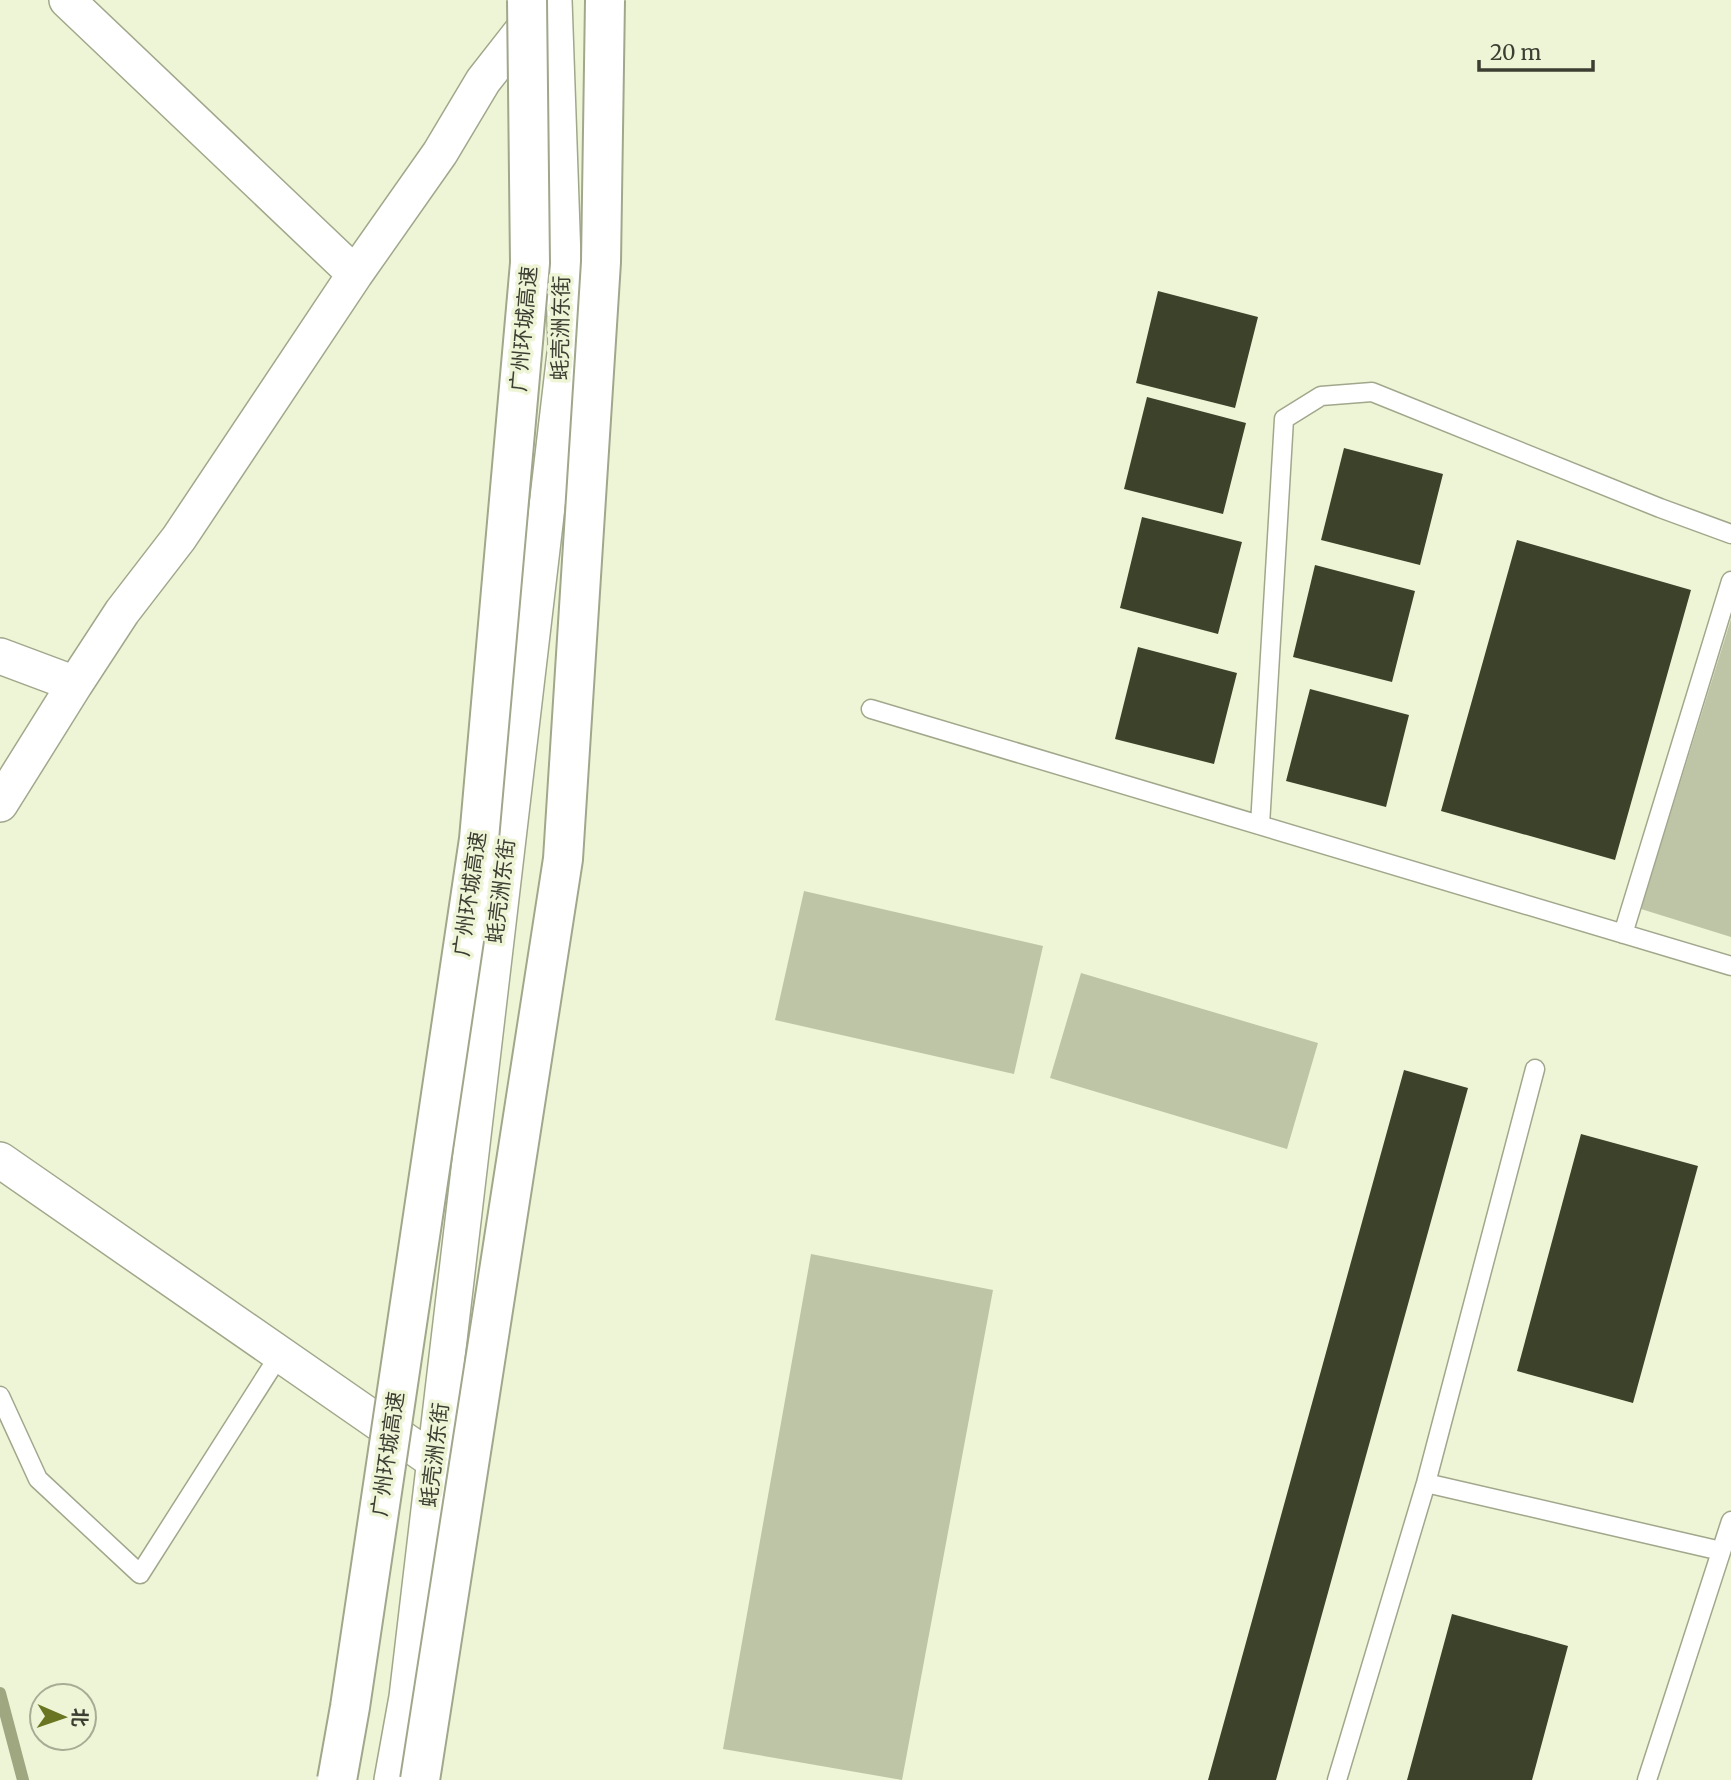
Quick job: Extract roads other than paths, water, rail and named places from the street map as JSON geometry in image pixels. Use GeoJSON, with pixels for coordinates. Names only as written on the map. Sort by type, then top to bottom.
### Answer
{"type":"FeatureCollection","features":[{"type":"Feature","properties":{"kind":"highway","name":"广州环城高速"},"geometry":{"type":"LineString","coordinates":[[337,1780],[479,839],[530,263],[527,0]]}},
{"type":"Feature","properties":{"kind":"highway"},"geometry":{"type":"LineString","coordinates":[[420,1780],[563,859],[601,262],[605,0]]}},
{"type":"Feature","properties":{"kind":"street"},"geometry":{"type":"LineString","coordinates":[[67,0],[355,274]]}},
{"type":"Feature","properties":{"kind":"street"},"geometry":{"type":"LineString","coordinates":[[0,804],[122,612],[179,538],[355,274],[440,153],[483,81],[547,0]]}},
{"type":"Feature","properties":{"kind":"street","name":"蚝壳洲东街"},"geometry":{"type":"LineString","coordinates":[[392,1780],[407,1697],[566,345],[554,0]]}},
{"type":"Feature","properties":{"kind":"street"},"geometry":{"type":"LineString","coordinates":[[0,656],[75,684]]}},
{"type":"Feature","properties":{"kind":"street"},"geometry":{"type":"LineString","coordinates":[[0,1160],[435,1461]]}},
{"type":"Feature","properties":{"kind":"lane"},"geometry":{"type":"LineString","coordinates":[[1260,825],[1284,419],[1321,396],[1372,392],[1660,509],[1731,534]]}},
{"type":"Feature","properties":{"kind":"lane"},"geometry":{"type":"LineString","coordinates":[[1623,934],[1731,581]]}},
{"type":"Feature","properties":{"kind":"lane"},"geometry":{"type":"LineString","coordinates":[[871,709],[1731,966]]}},
{"type":"Feature","properties":{"kind":"lane"},"geometry":{"type":"LineString","coordinates":[[1337,1780],[1426,1483],[1535,1069]]}},
{"type":"Feature","properties":{"kind":"lane"},"geometry":{"type":"LineString","coordinates":[[0,1396],[38,1479],[140,1574],[280,1354]]}},
{"type":"Feature","properties":{"kind":"lane"},"geometry":{"type":"LineString","coordinates":[[1426,1483],[1721,1551]]}},
{"type":"Feature","properties":{"kind":"lane"},"geometry":{"type":"LineString","coordinates":[[1647,1780],[1731,1521]]}},
{"type":"Feature","properties":{"kind":"waterway"},"geometry":{"type":"LineString","coordinates":[[0,1693],[23,1780]]}}]}
